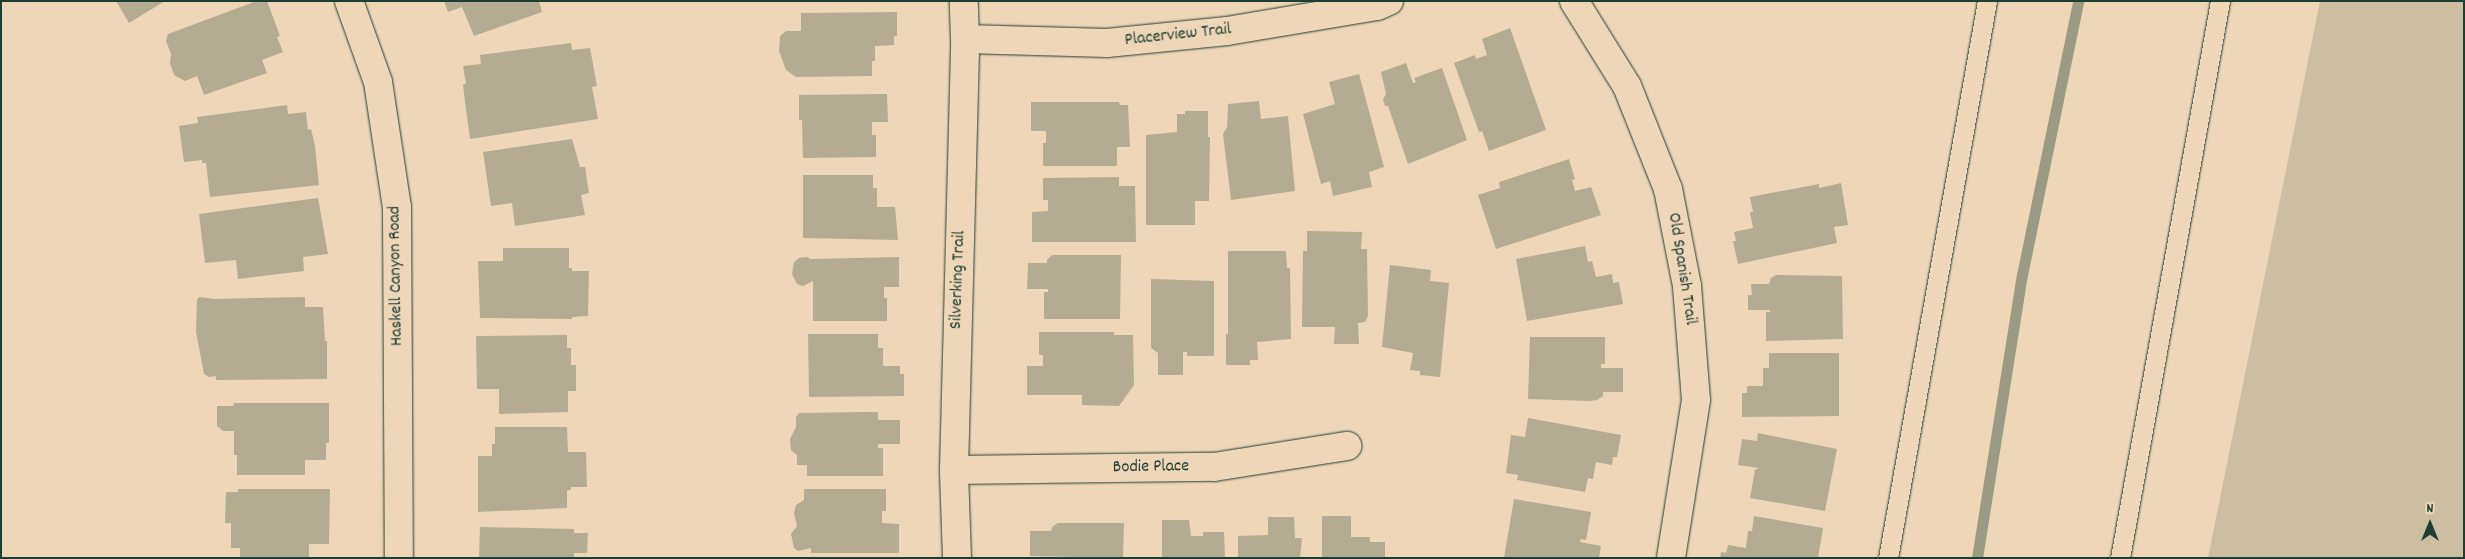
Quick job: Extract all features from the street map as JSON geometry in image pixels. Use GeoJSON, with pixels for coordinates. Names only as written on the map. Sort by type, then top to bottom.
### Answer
{"type":"FeatureCollection","features":[{"type":"Feature","properties":{"kind":"street","name":"Haskell Canyon Road"},"geometry":{"type":"LineString","coordinates":[[349,1],[378,82],[397,208],[399,558]]}},
{"type":"Feature","properties":{"kind":"street","name":"Silverking Trail"},"geometry":{"type":"LineString","coordinates":[[957,558],[954,470],[965,39],[964,1]]}},
{"type":"Feature","properties":{"kind":"street","name":"Placerview Trail"},"geometry":{"type":"LineString","coordinates":[[965,39],[1107,43],[1227,31],[1377,6],[1389,1]]}},
{"type":"Feature","properties":{"kind":"street","name":"Old Spanish Trail"},"geometry":{"type":"LineString","coordinates":[[1574,1],[1627,86],[1634,103],[1668,189],[1687,286],[1696,400],[1671,558]]}},
{"type":"Feature","properties":{"kind":"street","name":"Bodie Place"},"geometry":{"type":"LineString","coordinates":[[954,470],[1214,467],[1347,446]]}},
{"type":"Feature","properties":{"kind":"lane"},"geometry":{"type":"LineString","coordinates":[[1888,558],[1987,1]]}},
{"type":"Feature","properties":{"kind":"lane"},"geometry":{"type":"LineString","coordinates":[[2120,558],[2220,1]]}},
{"type":"Feature","properties":{"kind":"shaded area"},"geometry":{"type":"Polygon","coordinates":[[[2320,1],[2464,1],[2464,558],[2208,558],[2320,1]]]}},
{"type":"Feature","properties":{"kind":"building"},"geometry":{"type":"Polygon","coordinates":[[[116,1],[165,1],[129,23],[116,1]]]}},
{"type":"Feature","properties":{"kind":"building"},"geometry":{"type":"Polygon","coordinates":[[[257,1],[267,1],[280,36],[277,37],[283,52],[262,60],[267,73],[204,95],[197,76],[185,81],[174,75],[170,63],[171,54],[166,41],[168,34],[257,1]]]}},
{"type":"Feature","properties":{"kind":"building"},"geometry":{"type":"Polygon","coordinates":[[[444,1],[539,1],[542,12],[474,36],[462,7],[448,12],[444,1]]]}},
{"type":"Feature","properties":{"kind":"building"},"geometry":{"type":"Polygon","coordinates":[[[897,12],[897,36],[894,36],[894,45],[875,46],[872,76],[796,77],[786,70],[779,51],[780,36],[786,31],[801,31],[801,13],[897,12]]]}},
{"type":"Feature","properties":{"kind":"building"},"geometry":{"type":"Polygon","coordinates":[[[1510,28],[1546,130],[1489,151],[1482,131],[1479,132],[1454,63],[1475,55],[1476,59],[1487,55],[1482,39],[1510,28]]]}},
{"type":"Feature","properties":{"kind":"building"},"geometry":{"type":"Polygon","coordinates":[[[571,43],[572,50],[590,48],[597,86],[592,87],[598,119],[470,139],[463,84],[466,84],[463,66],[481,64],[480,55],[571,43]]]}},
{"type":"Feature","properties":{"kind":"building"},"geometry":{"type":"Polygon","coordinates":[[[1406,63],[1413,83],[1416,82],[1414,78],[1442,68],[1467,140],[1408,164],[1388,106],[1385,106],[1383,99],[1386,94],[1381,72],[1406,63]]]}},
{"type":"Feature","properties":{"kind":"building"},"geometry":{"type":"Polygon","coordinates":[[[1359,74],[1384,167],[1369,172],[1372,187],[1333,196],[1330,181],[1321,184],[1303,114],[1335,104],[1329,82],[1359,74]]]}},
{"type":"Feature","properties":{"kind":"building"},"geometry":{"type":"Polygon","coordinates":[[[887,94],[888,122],[872,122],[872,135],[876,135],[876,157],[803,158],[802,120],[799,120],[799,95],[887,94]]]}},
{"type":"Feature","properties":{"kind":"building"},"geometry":{"type":"Polygon","coordinates":[[[1259,101],[1261,119],[1288,116],[1295,191],[1231,200],[1223,134],[1227,127],[1228,104],[1259,101]]]}},
{"type":"Feature","properties":{"kind":"building"},"geometry":{"type":"Polygon","coordinates":[[[1031,102],[1119,102],[1120,105],[1128,105],[1130,147],[1117,147],[1117,166],[1043,166],[1043,143],[1046,143],[1046,131],[1031,131],[1031,102]]]}},
{"type":"Feature","properties":{"kind":"building"},"geometry":{"type":"Polygon","coordinates":[[[287,105],[288,114],[306,112],[308,130],[311,129],[315,146],[319,185],[210,197],[206,163],[202,163],[202,160],[184,162],[179,126],[198,123],[197,117],[287,105]]]}},
{"type":"Feature","properties":{"kind":"building"},"geometry":{"type":"Polygon","coordinates":[[[1185,111],[1208,111],[1208,137],[1210,137],[1209,201],[1195,201],[1195,225],[1146,225],[1146,135],[1177,132],[1177,114],[1185,114],[1185,111]]]}},
{"type":"Feature","properties":{"kind":"building"},"geometry":{"type":"Polygon","coordinates":[[[572,139],[580,167],[585,167],[589,193],[581,195],[585,215],[515,226],[512,203],[491,206],[483,152],[572,139]]]}},
{"type":"Feature","properties":{"kind":"building"},"geometry":{"type":"Polygon","coordinates":[[[1569,159],[1575,179],[1572,180],[1575,191],[1591,187],[1601,215],[1496,249],[1478,195],[1500,188],[1499,182],[1569,159]]]}},
{"type":"Feature","properties":{"kind":"building"},"geometry":{"type":"Polygon","coordinates":[[[803,175],[873,175],[873,188],[877,188],[877,207],[895,207],[898,240],[803,238],[803,175]]]}},
{"type":"Feature","properties":{"kind":"building"},"geometry":{"type":"Polygon","coordinates":[[[1119,177],[1119,186],[1135,186],[1136,242],[1032,242],[1032,212],[1048,211],[1048,200],[1043,200],[1043,178],[1119,177]]]}},
{"type":"Feature","properties":{"kind":"building"},"geometry":{"type":"Polygon","coordinates":[[[1841,183],[1848,225],[1834,227],[1837,243],[1738,264],[1733,241],[1736,241],[1734,232],[1753,228],[1750,212],[1753,212],[1750,197],[1819,184],[1819,188],[1841,183]]]}},
{"type":"Feature","properties":{"kind":"building"},"geometry":{"type":"Polygon","coordinates":[[[318,198],[328,254],[303,257],[304,271],[238,279],[236,260],[205,263],[199,214],[318,198]]]}},
{"type":"Feature","properties":{"kind":"building"},"geometry":{"type":"Polygon","coordinates":[[[1307,231],[1362,232],[1361,249],[1367,249],[1368,316],[1365,322],[1358,323],[1359,344],[1334,344],[1335,327],[1302,327],[1303,251],[1307,251],[1307,231]]]}},
{"type":"Feature","properties":{"kind":"building"},"geometry":{"type":"Polygon","coordinates":[[[1585,246],[1588,262],[1592,261],[1596,277],[1612,274],[1613,283],[1619,282],[1623,304],[1527,321],[1516,259],[1585,246]]]}},
{"type":"Feature","properties":{"kind":"building"},"geometry":{"type":"Polygon","coordinates":[[[503,248],[569,248],[569,268],[572,268],[572,271],[589,271],[588,316],[572,317],[572,319],[480,318],[478,261],[503,261],[503,248]]]}},
{"type":"Feature","properties":{"kind":"building"},"geometry":{"type":"Polygon","coordinates":[[[1228,251],[1286,251],[1287,268],[1290,268],[1291,339],[1257,342],[1258,360],[1250,360],[1250,365],[1226,365],[1228,251]]]}},
{"type":"Feature","properties":{"kind":"building"},"geometry":{"type":"Polygon","coordinates":[[[1052,255],[1121,255],[1120,319],[1044,319],[1044,292],[1048,292],[1048,289],[1027,289],[1028,263],[1047,263],[1047,260],[1052,255]]]}},
{"type":"Feature","properties":{"kind":"building"},"geometry":{"type":"Polygon","coordinates":[[[807,257],[812,260],[899,257],[899,287],[884,287],[884,298],[887,298],[887,321],[813,321],[813,281],[803,286],[797,284],[792,274],[794,262],[799,258],[807,257]]]}},
{"type":"Feature","properties":{"kind":"building"},"geometry":{"type":"Polygon","coordinates":[[[1390,265],[1431,270],[1430,281],[1449,283],[1440,377],[1420,375],[1420,371],[1410,370],[1413,353],[1382,347],[1390,265]]]}},
{"type":"Feature","properties":{"kind":"building"},"geometry":{"type":"Polygon","coordinates":[[[1776,275],[1842,276],[1843,339],[1766,341],[1766,312],[1770,312],[1770,310],[1748,310],[1748,295],[1752,295],[1751,284],[1769,284],[1771,278],[1776,275]]]}},
{"type":"Feature","properties":{"kind":"building"},"geometry":{"type":"Polygon","coordinates":[[[1151,279],[1214,281],[1214,356],[1187,356],[1187,352],[1183,352],[1183,375],[1158,375],[1158,353],[1151,348],[1151,279]]]}},
{"type":"Feature","properties":{"kind":"building"},"geometry":{"type":"Polygon","coordinates":[[[199,297],[214,299],[305,297],[305,307],[323,307],[325,341],[327,341],[327,379],[216,380],[216,376],[209,377],[204,374],[196,332],[197,300],[199,297]]]}},
{"type":"Feature","properties":{"kind":"building"},"geometry":{"type":"Polygon","coordinates":[[[1039,332],[1114,332],[1114,335],[1133,335],[1134,385],[1119,406],[1082,405],[1082,395],[1027,395],[1027,366],[1043,366],[1043,355],[1039,355],[1039,332]]]}},
{"type":"Feature","properties":{"kind":"building"},"geometry":{"type":"Polygon","coordinates":[[[808,334],[878,334],[878,348],[883,348],[883,366],[900,366],[900,374],[904,374],[904,396],[809,397],[808,334]]]}},
{"type":"Feature","properties":{"kind":"building"},"geometry":{"type":"Polygon","coordinates":[[[567,335],[567,348],[571,348],[571,365],[576,365],[576,391],[568,391],[568,412],[499,414],[499,389],[477,389],[476,336],[567,335]]]}},
{"type":"Feature","properties":{"kind":"building"},"geometry":{"type":"Polygon","coordinates":[[[1530,337],[1605,337],[1605,364],[1601,364],[1601,368],[1623,368],[1623,392],[1603,392],[1603,396],[1597,400],[1589,401],[1528,399],[1530,337]]]}},
{"type":"Feature","properties":{"kind":"building"},"geometry":{"type":"Polygon","coordinates":[[[1769,353],[1839,353],[1839,416],[1742,417],[1742,393],[1747,393],[1747,386],[1763,386],[1763,368],[1769,368],[1769,353]]]}},
{"type":"Feature","properties":{"kind":"building"},"geometry":{"type":"Polygon","coordinates":[[[234,403],[329,403],[329,443],[326,443],[326,460],[305,460],[305,475],[237,475],[237,455],[234,455],[234,431],[223,431],[217,426],[217,406],[233,406],[234,403]]]}},
{"type":"Feature","properties":{"kind":"building"},"geometry":{"type":"Polygon","coordinates":[[[878,412],[878,420],[900,420],[900,444],[878,444],[878,448],[883,448],[883,476],[807,476],[807,465],[797,465],[797,455],[791,450],[790,439],[796,427],[796,417],[799,413],[878,412]]]}},
{"type":"Feature","properties":{"kind":"building"},"geometry":{"type":"Polygon","coordinates":[[[1528,418],[1621,435],[1617,457],[1613,457],[1612,465],[1596,462],[1593,479],[1588,478],[1585,492],[1517,480],[1518,475],[1506,473],[1511,435],[1525,437],[1528,418]]]}},
{"type":"Feature","properties":{"kind":"building"},"geometry":{"type":"Polygon","coordinates":[[[495,427],[567,427],[568,452],[586,452],[587,487],[571,487],[571,490],[567,490],[567,508],[478,512],[478,456],[492,456],[492,444],[495,444],[495,427]]]}},
{"type":"Feature","properties":{"kind":"building"},"geometry":{"type":"Polygon","coordinates":[[[1758,433],[1837,449],[1825,511],[1750,498],[1755,470],[1759,468],[1738,465],[1742,439],[1757,441],[1758,433]]]}},
{"type":"Feature","properties":{"kind":"building"},"geometry":{"type":"Polygon","coordinates":[[[238,489],[330,489],[329,544],[309,544],[309,558],[240,558],[240,548],[231,548],[231,523],[225,523],[226,492],[238,492],[238,489]]]}},
{"type":"Feature","properties":{"kind":"building"},"geometry":{"type":"Polygon","coordinates":[[[804,489],[886,489],[886,511],[882,511],[882,523],[899,524],[899,553],[811,553],[811,548],[798,551],[794,548],[791,534],[797,526],[794,513],[796,505],[804,500],[804,489]]]}},
{"type":"Feature","properties":{"kind":"building"},"geometry":{"type":"Polygon","coordinates":[[[1514,499],[1591,512],[1586,540],[1581,539],[1580,542],[1601,546],[1599,558],[1504,558],[1514,499]]]}},
{"type":"Feature","properties":{"kind":"building"},"geometry":{"type":"Polygon","coordinates":[[[1322,516],[1351,516],[1351,537],[1370,537],[1370,542],[1385,542],[1385,558],[1322,558],[1322,516]]]}},
{"type":"Feature","properties":{"kind":"building"},"geometry":{"type":"Polygon","coordinates":[[[1754,516],[1823,528],[1818,558],[1720,558],[1721,552],[1726,553],[1728,545],[1746,548],[1748,531],[1752,531],[1754,516]]]}},
{"type":"Feature","properties":{"kind":"building"},"geometry":{"type":"Polygon","coordinates":[[[1268,517],[1294,517],[1295,538],[1302,538],[1300,558],[1238,558],[1238,536],[1268,535],[1268,517]]]}},
{"type":"Feature","properties":{"kind":"building"},"geometry":{"type":"Polygon","coordinates":[[[1162,520],[1189,520],[1191,536],[1203,536],[1203,532],[1224,532],[1225,558],[1162,558],[1162,520]]]}},
{"type":"Feature","properties":{"kind":"building"},"geometry":{"type":"Polygon","coordinates":[[[1058,523],[1124,523],[1123,558],[1030,556],[1030,531],[1051,531],[1053,526],[1058,523]]]}},
{"type":"Feature","properties":{"kind":"building"},"geometry":{"type":"Polygon","coordinates":[[[480,527],[574,529],[574,533],[588,533],[587,553],[574,553],[574,558],[479,558],[480,527]]]}},
{"type":"Feature","properties":{"kind":"waterway"},"geometry":{"type":"LineString","coordinates":[[1977,558],[2022,275],[2078,1]]}}]}
